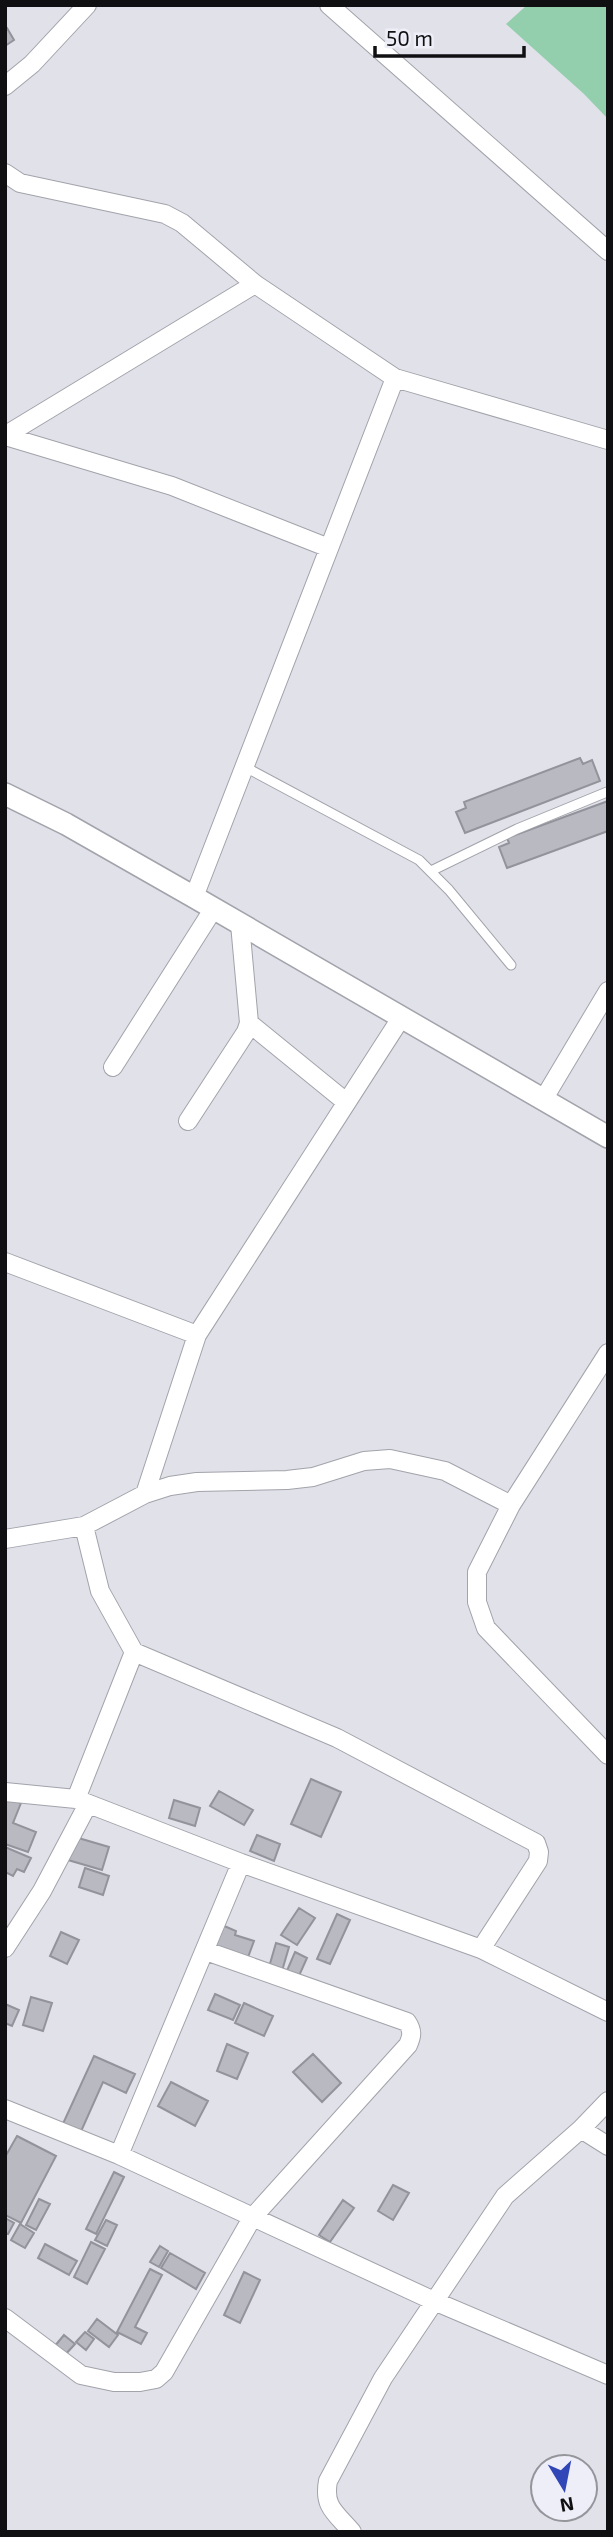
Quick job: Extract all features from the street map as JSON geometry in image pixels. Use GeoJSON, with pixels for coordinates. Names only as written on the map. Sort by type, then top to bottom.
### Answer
{"type":"FeatureCollection","features":[{"type":"Feature","properties":{"kind":"street"},"geometry":{"type":"LineString","coordinates":[[5,86],[32,64],[87,5]]}},
{"type":"Feature","properties":{"kind":"street"},"geometry":{"type":"LineString","coordinates":[[328,5],[608,251]]}},
{"type":"Feature","properties":{"kind":"street"},"geometry":{"type":"LineString","coordinates":[[5,173],[20,183],[165,214],[182,223],[255,284],[395,378],[608,440]]}},
{"type":"Feature","properties":{"kind":"street"},"geometry":{"type":"LineString","coordinates":[[6,435],[255,284]]}},
{"type":"Feature","properties":{"kind":"street"},"geometry":{"type":"LineString","coordinates":[[194,897],[395,378]]}},
{"type":"Feature","properties":{"kind":"street"},"geometry":{"type":"LineString","coordinates":[[6,435],[172,486],[329,548]]}},
{"type":"Feature","properties":{"kind":"street"},"geometry":{"type":"LineString","coordinates":[[5,794],[66,824],[214,908],[608,1137]]}},
{"type":"Feature","properties":{"kind":"street"},"geometry":{"type":"LineString","coordinates":[[113,1067],[214,908]]}},
{"type":"Feature","properties":{"kind":"street"},"geometry":{"type":"LineString","coordinates":[[188,1121],[246,1032],[249,1023],[240,924]]}},
{"type":"Feature","properties":{"kind":"street"},"geometry":{"type":"LineString","coordinates":[[542,1100],[608,991]]}},
{"type":"Feature","properties":{"kind":"street"},"geometry":{"type":"LineString","coordinates":[[145,1494],[197,1335],[401,1018]]}},
{"type":"Feature","properties":{"kind":"street"},"geometry":{"type":"LineString","coordinates":[[249,1023],[346,1102]]}},
{"type":"Feature","properties":{"kind":"street"},"geometry":{"type":"LineString","coordinates":[[5,1262],[197,1335]]}},
{"type":"Feature","properties":{"kind":"street"},"geometry":{"type":"LineString","coordinates":[[608,1353],[511,1505],[477,1572],[477,1602],[486,1628],[608,1755]]}},
{"type":"Feature","properties":{"kind":"street"},"geometry":{"type":"LineString","coordinates":[[5,1539],[84,1526],[145,1494],[170,1486],[197,1482],[313,1477],[364,1461],[390,1459],[444,1471],[511,1505]]}},
{"type":"Feature","properties":{"kind":"street"},"geometry":{"type":"LineString","coordinates":[[84,1526],[100,1591],[134,1651],[337,1738],[536,1843],[538,1861],[481,1949]]}},
{"type":"Feature","properties":{"kind":"street"},"geometry":{"type":"LineString","coordinates":[[5,1948],[42,1891],[82,1802],[134,1651]]}},
{"type":"Feature","properties":{"kind":"street"},"geometry":{"type":"LineString","coordinates":[[5,1792],[82,1802],[241,1863],[481,1949],[608,2012]]}},
{"type":"Feature","properties":{"kind":"street"},"geometry":{"type":"LineString","coordinates":[[119,2155],[241,1863]]}},
{"type":"Feature","properties":{"kind":"street"},"geometry":{"type":"LineString","coordinates":[[5,2318],[80,2375],[114,2382],[156,2379],[164,2372],[251,2218],[408,2045],[412,2037],[412,2029],[407,2022],[206,1951]]}},
{"type":"Feature","properties":{"kind":"street"},"geometry":{"type":"LineString","coordinates":[[352,2532],[327,2504],[328,2481],[383,2378],[505,2196],[581,2129],[608,2101]]}},
{"type":"Feature","properties":{"kind":"street"},"geometry":{"type":"LineString","coordinates":[[5,2109],[119,2155],[434,2301],[608,2375]]}},
{"type":"Feature","properties":{"kind":"street"},"geometry":{"type":"LineString","coordinates":[[581,2129],[608,2146]]}},
{"type":"Feature","properties":{"kind":"lane"},"geometry":{"type":"LineString","coordinates":[[244,767],[419,860],[511,965]]}},
{"type":"Feature","properties":{"kind":"lane"},"geometry":{"type":"LineString","coordinates":[[431,871],[517,829],[607,792]]}},
{"type":"Feature","properties":{"kind":"green space"},"geometry":{"type":"Polygon","coordinates":[[[527,5],[608,5],[608,119],[506,24],[527,5]]]}},
{"type":"Feature","properties":{"kind":"building"},"geometry":{"type":"Polygon","coordinates":[[[7,28],[14,40],[5,46],[5,29],[7,28]]]}},
{"type":"Feature","properties":{"kind":"building"},"geometry":{"type":"Polygon","coordinates":[[[580,758],[583,764],[592,760],[600,781],[465,833],[456,812],[466,808],[464,802],[580,758]]]}},
{"type":"Feature","properties":{"kind":"building"},"geometry":{"type":"Polygon","coordinates":[[[608,801],[608,831],[507,868],[499,847],[509,843],[507,838],[608,801]]]}},
{"type":"Feature","properties":{"kind":"building"},"geometry":{"type":"Polygon","coordinates":[[[311,1779],[341,1792],[321,1837],[291,1824],[311,1779]]]}},
{"type":"Feature","properties":{"kind":"building"},"geometry":{"type":"Polygon","coordinates":[[[219,1791],[253,1810],[244,1825],[210,1806],[219,1791]]]}},
{"type":"Feature","properties":{"kind":"building"},"geometry":{"type":"Polygon","coordinates":[[[5,1798],[21,1803],[13,1823],[36,1832],[28,1852],[5,1844],[5,1798]]]}},
{"type":"Feature","properties":{"kind":"building"},"geometry":{"type":"Polygon","coordinates":[[[174,1800],[200,1808],[195,1826],[169,1818],[174,1800]]]}},
{"type":"Feature","properties":{"kind":"building"},"geometry":{"type":"Polygon","coordinates":[[[257,1835],[280,1844],[274,1861],[250,1851],[257,1835]]]}},
{"type":"Feature","properties":{"kind":"building"},"geometry":{"type":"Polygon","coordinates":[[[75,1837],[109,1847],[102,1870],[68,1860],[75,1837]]]}},
{"type":"Feature","properties":{"kind":"building"},"geometry":{"type":"Polygon","coordinates":[[[5,1847],[31,1858],[24,1872],[17,1869],[13,1876],[5,1872],[5,1847]]]}},
{"type":"Feature","properties":{"kind":"building"},"geometry":{"type":"Polygon","coordinates":[[[85,1868],[109,1876],[103,1895],[79,1887],[85,1868]]]}},
{"type":"Feature","properties":{"kind":"building"},"geometry":{"type":"Polygon","coordinates":[[[299,1908],[315,1918],[297,1945],[281,1935],[299,1908]]]}},
{"type":"Feature","properties":{"kind":"building"},"geometry":{"type":"Polygon","coordinates":[[[337,1914],[350,1920],[330,1964],[317,1959],[337,1914]]]}},
{"type":"Feature","properties":{"kind":"building"},"geometry":{"type":"Polygon","coordinates":[[[222,1925],[236,1931],[235,1935],[254,1941],[247,1960],[213,1948],[222,1925]]]}},
{"type":"Feature","properties":{"kind":"building"},"geometry":{"type":"Polygon","coordinates":[[[61,1932],[79,1940],[67,1964],[50,1956],[61,1932]]]}},
{"type":"Feature","properties":{"kind":"building"},"geometry":{"type":"Polygon","coordinates":[[[276,1943],[289,1947],[282,1971],[269,1967],[276,1943]]]}},
{"type":"Feature","properties":{"kind":"building"},"geometry":{"type":"Polygon","coordinates":[[[295,1952],[307,1958],[298,1978],[286,1973],[295,1952]]]}},
{"type":"Feature","properties":{"kind":"building"},"geometry":{"type":"Polygon","coordinates":[[[215,1994],[240,2005],[233,2020],[208,2010],[215,1994]]]}},
{"type":"Feature","properties":{"kind":"building"},"geometry":{"type":"Polygon","coordinates":[[[31,1997],[52,2003],[43,2031],[23,2025],[31,1997]]]}},
{"type":"Feature","properties":{"kind":"building"},"geometry":{"type":"Polygon","coordinates":[[[244,2003],[273,2016],[264,2036],[235,2023],[244,2003]]]}},
{"type":"Feature","properties":{"kind":"building"},"geometry":{"type":"Polygon","coordinates":[[[5,2004],[19,2010],[12,2026],[5,2023],[5,2004]]]}},
{"type":"Feature","properties":{"kind":"building"},"geometry":{"type":"Polygon","coordinates":[[[227,2044],[248,2053],[237,2079],[217,2071],[227,2044]]]}},
{"type":"Feature","properties":{"kind":"building"},"geometry":{"type":"Polygon","coordinates":[[[313,2054],[341,2083],[322,2102],[293,2072],[313,2054]]]}},
{"type":"Feature","properties":{"kind":"building"},"geometry":{"type":"Polygon","coordinates":[[[94,2056],[135,2074],[126,2093],[103,2082],[79,2136],[61,2128],[94,2056]]]}},
{"type":"Feature","properties":{"kind":"building"},"geometry":{"type":"Polygon","coordinates":[[[171,2082],[208,2101],[195,2126],[158,2106],[171,2082]]]}},
{"type":"Feature","properties":{"kind":"building"},"geometry":{"type":"Polygon","coordinates":[[[17,2136],[56,2156],[21,2223],[5,2215],[5,2157],[17,2136]]]}},
{"type":"Feature","properties":{"kind":"building"},"geometry":{"type":"Polygon","coordinates":[[[114,2172],[124,2177],[96,2234],[86,2229],[114,2172]]]}},
{"type":"Feature","properties":{"kind":"building"},"geometry":{"type":"Polygon","coordinates":[[[393,2185],[409,2193],[393,2220],[378,2211],[393,2185]]]}},
{"type":"Feature","properties":{"kind":"building"},"geometry":{"type":"Polygon","coordinates":[[[39,2199],[50,2204],[36,2230],[26,2225],[39,2199]]]}},
{"type":"Feature","properties":{"kind":"building"},"geometry":{"type":"Polygon","coordinates":[[[343,2200],[354,2208],[330,2242],[319,2235],[343,2200]]]}},
{"type":"Feature","properties":{"kind":"building"},"geometry":{"type":"Polygon","coordinates":[[[5,2218],[14,2223],[8,2234],[5,2233],[5,2218]]]}},
{"type":"Feature","properties":{"kind":"building"},"geometry":{"type":"Polygon","coordinates":[[[106,2220],[117,2225],[107,2246],[95,2240],[106,2220]]]}},
{"type":"Feature","properties":{"kind":"building"},"geometry":{"type":"Polygon","coordinates":[[[20,2224],[34,2233],[25,2248],[11,2240],[20,2224]]]}},
{"type":"Feature","properties":{"kind":"building"},"geometry":{"type":"Polygon","coordinates":[[[91,2242],[105,2249],[87,2284],[74,2277],[91,2242]]]}},
{"type":"Feature","properties":{"kind":"building"},"geometry":{"type":"Polygon","coordinates":[[[45,2244],[77,2261],[69,2275],[38,2258],[45,2244]]]}},
{"type":"Feature","properties":{"kind":"building"},"geometry":{"type":"Polygon","coordinates":[[[160,2246],[168,2251],[159,2267],[150,2262],[160,2246]]]}},
{"type":"Feature","properties":{"kind":"building"},"geometry":{"type":"Polygon","coordinates":[[[170,2253],[205,2273],[196,2289],[161,2268],[170,2253]]]}},
{"type":"Feature","properties":{"kind":"building"},"geometry":{"type":"Polygon","coordinates":[[[150,2269],[162,2275],[135,2327],[147,2333],[141,2344],[117,2332],[150,2269]]]}},
{"type":"Feature","properties":{"kind":"building"},"geometry":{"type":"Polygon","coordinates":[[[244,2272],[260,2280],[240,2323],[224,2315],[244,2272]]]}},
{"type":"Feature","properties":{"kind":"building"},"geometry":{"type":"Polygon","coordinates":[[[97,2319],[118,2335],[109,2347],[88,2331],[97,2319]]]}},
{"type":"Feature","properties":{"kind":"building"},"geometry":{"type":"Polygon","coordinates":[[[85,2332],[94,2339],[86,2350],[76,2342],[85,2332]]]}},
{"type":"Feature","properties":{"kind":"building"},"geometry":{"type":"Polygon","coordinates":[[[64,2335],[75,2344],[64,2356],[54,2347],[64,2335]]]}}]}
